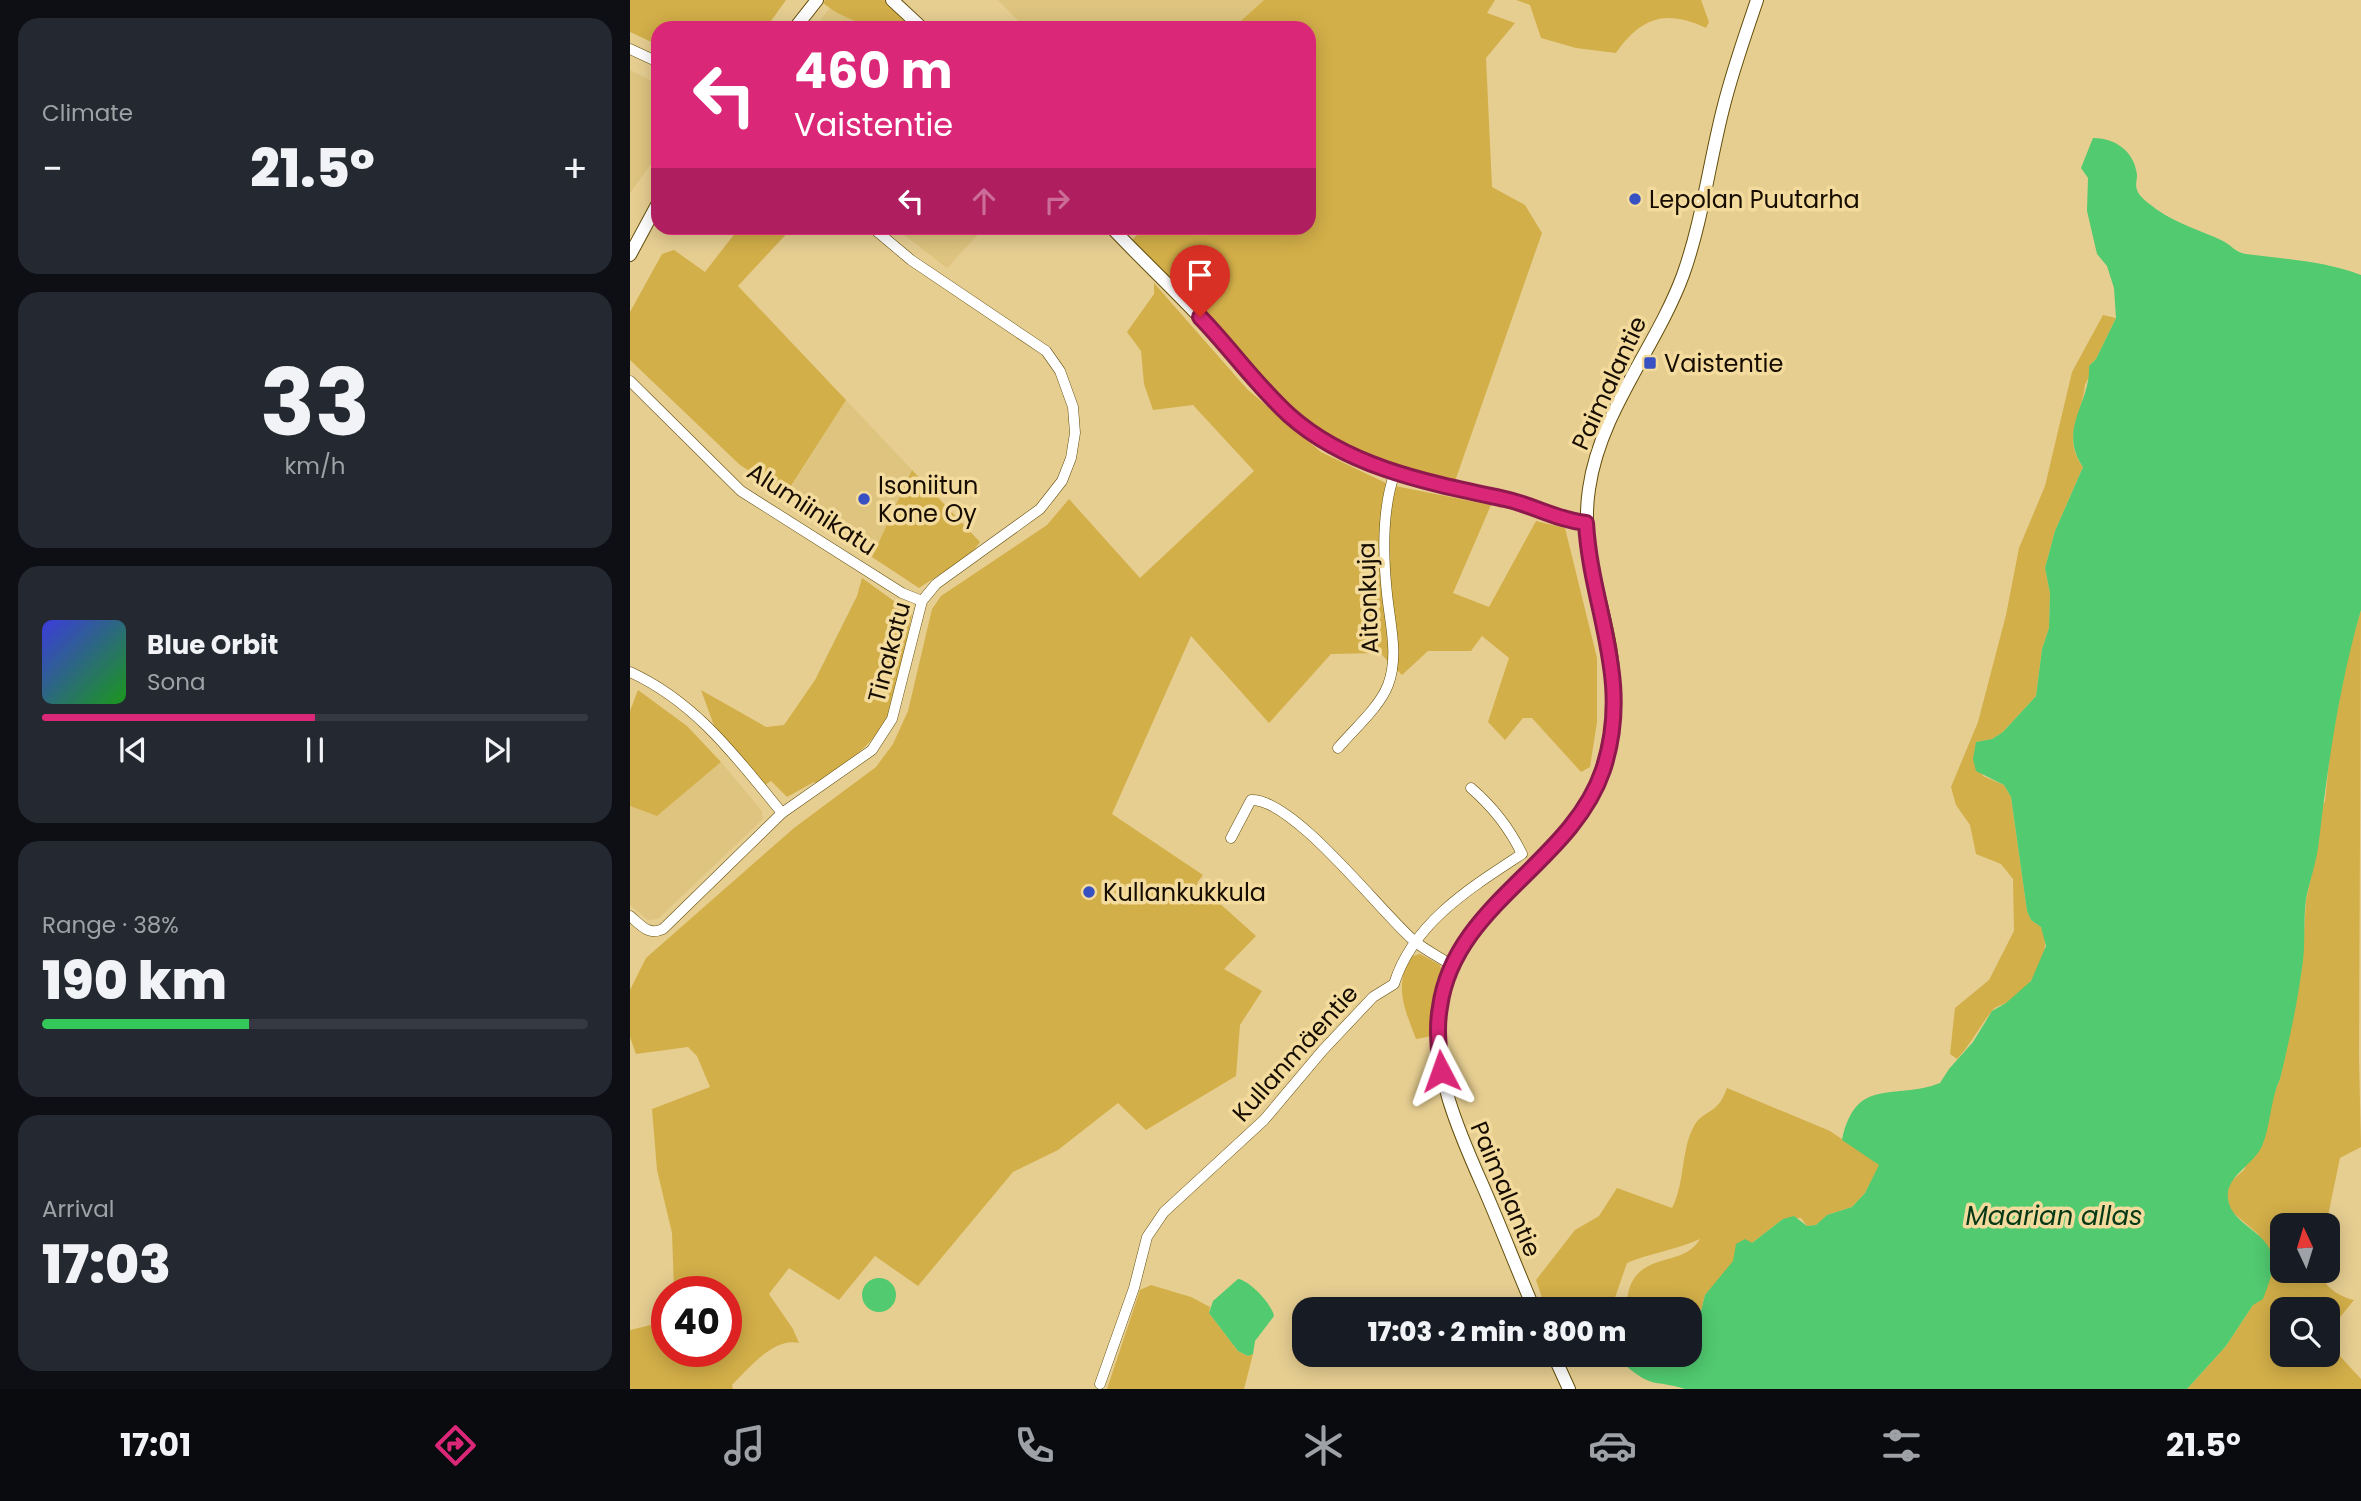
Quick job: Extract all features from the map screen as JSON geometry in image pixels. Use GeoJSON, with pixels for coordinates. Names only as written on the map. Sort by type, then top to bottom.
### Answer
{"type":"FeatureCollection","features":[{"type":"Feature","properties":{"kind":"street"},"geometry":{"type":"LineString","coordinates":[[800,21],[817,0]]}},
{"type":"Feature","properties":{"kind":"street"},"geometry":{"type":"LineString","coordinates":[[891,0],[914,21]]}},
{"type":"Feature","properties":{"kind":"street","name":"Paimalantie"},"geometry":{"type":"LineString","coordinates":[[1529,1297],[1444,1093],[1438,1020],[1442,994],[1453,966],[1478,924],[1575,822],[1604,767],[1612,718],[1613,669],[1609,636],[1591,569],[1586,523],[1591,474],[1605,433],[1684,272],[1723,108],[1757,0]]}},
{"type":"Feature","properties":{"kind":"street"},"geometry":{"type":"LineString","coordinates":[[630,49],[651,59]]}},
{"type":"Feature","properties":{"kind":"street"},"geometry":{"type":"LineString","coordinates":[[630,255],[651,215]]}},
{"type":"Feature","properties":{"kind":"street","name":"Tinakatu"},"geometry":{"type":"LineString","coordinates":[[630,916],[645,929],[655,933],[666,926],[782,813],[858,763],[883,735],[898,701],[914,622],[922,601],[936,584],[1031,517],[1049,501],[1062,481],[1071,458],[1075,420],[1070,395],[1060,371],[1037,342],[911,260],[881,235]]}},
{"type":"Feature","properties":{"kind":"street"},"geometry":{"type":"LineString","coordinates":[[1119,235],[1210,328],[1291,417],[1316,436],[1352,457],[1395,472],[1457,491],[1519,502],[1560,519],[1586,523]]}},
{"type":"Feature","properties":{"kind":"street","name":"Alumiinikatu"},"geometry":{"type":"LineString","coordinates":[[630,381],[741,491],[902,593],[922,601]]}},
{"type":"Feature","properties":{"kind":"street","name":"Aitonkuja"},"geometry":{"type":"LineString","coordinates":[[1338,748],[1384,694],[1391,675],[1393,639],[1386,582],[1387,493],[1395,472]]}},
{"type":"Feature","properties":{"kind":"street"},"geometry":{"type":"LineString","coordinates":[[630,671],[656,685],[699,717],[716,733],[782,813]]}},
{"type":"Feature","properties":{"kind":"street","name":"Kullanmäentie"},"geometry":{"type":"LineString","coordinates":[[1100,1384],[1134,1289],[1147,1237],[1164,1212],[1264,1120],[1323,1050],[1373,997],[1394,984],[1401,962],[1413,940],[1468,890],[1522,855],[1506,826],[1471,788]]}},
{"type":"Feature","properties":{"kind":"street"},"geometry":{"type":"LineString","coordinates":[[1231,838],[1251,800],[1271,805],[1307,832],[1413,940],[1453,966]]}},
{"type":"Feature","properties":{"kind":"street"},"geometry":{"type":"LineString","coordinates":[[1559,1367],[1569,1389]]}},
{"type":"Feature","properties":{"kind":"shaded area"},"geometry":{"type":"Polygon","coordinates":[[[630,0],[786,0],[771,21],[651,21],[651,42],[630,32],[630,0]]]}},
{"type":"Feature","properties":{"kind":"shaded area"},"geometry":{"type":"Polygon","coordinates":[[[825,0],[884,0],[907,21],[856,21],[823,3],[825,0]]]}},
{"type":"Feature","properties":{"kind":"shaded area"},"geometry":{"type":"Polygon","coordinates":[[[998,0],[1264,0],[1241,21],[1018,21],[998,0]]]}},
{"type":"Feature","properties":{"kind":"shaded area"},"geometry":{"type":"Polygon","coordinates":[[[1264,0],[1495,0],[1487,13],[1515,23],[1486,58],[1492,187],[1525,205],[1542,233],[1454,484],[1345,446],[1298,416],[1132,240],[1137,235],[1316,235],[1316,21],[1241,21],[1264,0]]]}},
{"type":"Feature","properties":{"kind":"shaded area"},"geometry":{"type":"Polygon","coordinates":[[[1516,0],[1701,0],[1709,22],[1706,28],[1679,19],[1655,20],[1635,31],[1616,53],[1576,48],[1541,38],[1530,5],[1516,0]]]}},
{"type":"Feature","properties":{"kind":"shaded area"},"geometry":{"type":"Polygon","coordinates":[[[830,8],[857,21],[820,21],[830,8]]]}},
{"type":"Feature","properties":{"kind":"shaded area"},"geometry":{"type":"Polygon","coordinates":[[[630,70],[651,80],[651,164],[630,193],[630,70]]]}},
{"type":"Feature","properties":{"kind":"shaded area"},"geometry":{"type":"Polygon","coordinates":[[[734,235],[785,235],[738,286],[846,400],[782,500],[773,486],[740,465],[630,360],[630,312],[662,254],[674,250],[705,272],[734,235]]]}},
{"type":"Feature","properties":{"kind":"shaded area"},"geometry":{"type":"Polygon","coordinates":[[[904,235],[978,235],[947,268],[904,235]]]}},
{"type":"Feature","properties":{"kind":"shaded area"},"geometry":{"type":"Polygon","coordinates":[[[1154,283],[1247,389],[1321,452],[1390,485],[1491,505],[1453,593],[1489,607],[1536,521],[1565,528],[1597,658],[1597,722],[1590,767],[1581,772],[1532,718],[1523,718],[1505,740],[1488,722],[1509,658],[1482,636],[1471,651],[1428,651],[1402,675],[1380,653],[1331,654],[1269,723],[1191,636],[1112,814],[1203,875],[1197,883],[1256,936],[1224,969],[1262,991],[1240,1025],[1236,1076],[1146,1130],[1118,1103],[1058,1150],[1013,1172],[918,1286],[875,1256],[839,1300],[789,1268],[769,1294],[793,1329],[799,1343],[780,1345],[762,1355],[732,1385],[733,1389],[630,1389],[630,1330],[651,1325],[651,1367],[742,1367],[742,1276],[673,1276],[672,1233],[657,1170],[652,1109],[710,1087],[697,1056],[688,1047],[636,1054],[630,1037],[630,990],[646,958],[794,828],[876,767],[893,744],[908,711],[932,609],[941,596],[1047,525],[1069,499],[1140,578],[1254,471],[1193,405],[1153,410],[1144,384],[1141,351],[1127,332],[1154,294],[1154,283]]]}},
{"type":"Feature","properties":{"kind":"shaded area"},"geometry":{"type":"Polygon","coordinates":[[[2103,315],[2116,318],[2096,359],[2089,366],[2089,377],[2075,426],[2074,446],[2083,467],[2055,531],[2045,568],[2050,593],[2049,628],[2042,649],[2036,696],[2003,732],[1992,739],[1976,742],[1983,776],[2004,785],[2011,797],[2027,911],[2031,920],[2041,927],[2045,948],[2038,970],[2024,990],[1994,1009],[1957,1059],[1950,1054],[1955,1008],[1989,980],[2014,931],[2013,879],[2001,864],[1976,854],[1970,825],[1956,805],[1951,787],[1978,722],[2006,615],[2019,548],[2045,486],[2072,372],[2103,315]]]}},
{"type":"Feature","properties":{"kind":"shaded area"},"geometry":{"type":"Polygon","coordinates":[[[846,400],[912,470],[872,557],[783,500],[846,400]]]}},
{"type":"Feature","properties":{"kind":"shaded area"},"geometry":{"type":"Polygon","coordinates":[[[912,470],[980,542],[971,554],[919,588],[872,557],[912,470]]]}},
{"type":"Feature","properties":{"kind":"shaded area"},"geometry":{"type":"Polygon","coordinates":[[[862,578],[912,614],[894,702],[881,728],[862,749],[816,784],[814,782],[787,797],[771,781],[765,785],[716,731],[701,690],[766,727],[784,725],[815,680],[857,596],[862,578]]]}},
{"type":"Feature","properties":{"kind":"shaded area"},"geometry":{"type":"Polygon","coordinates":[[[2361,610],[2361,1147],[2340,1158],[2329,1213],[2270,1213],[2270,1283],[2326,1283],[2332,1290],[2354,1300],[2340,1317],[2340,1297],[2270,1297],[2270,1367],[2340,1367],[2340,1356],[2361,1379],[2361,1389],[2187,1389],[2226,1346],[2253,1305],[2258,1234],[2230,1210],[2227,1195],[2230,1182],[2244,1170],[2280,1079],[2302,968],[2306,900],[2319,842],[2320,811],[2325,801],[2331,743],[2349,651],[2361,610]]]}},
{"type":"Feature","properties":{"kind":"shaded area"},"geometry":{"type":"Polygon","coordinates":[[[638,690],[687,726],[721,762],[657,816],[630,806],[630,711],[638,690]]]}},
{"type":"Feature","properties":{"kind":"shaded area"},"geometry":{"type":"Polygon","coordinates":[[[721,762],[762,811],[763,819],[658,919],[648,920],[630,905],[630,806],[657,816],[721,762]]]}},
{"type":"Feature","properties":{"kind":"shaded area"},"geometry":{"type":"Polygon","coordinates":[[[1420,954],[1440,965],[1442,973],[1432,1015],[1432,1036],[1416,1039],[1405,1008],[1402,979],[1409,957],[1420,954]]]}},
{"type":"Feature","properties":{"kind":"shaded area"},"geometry":{"type":"Polygon","coordinates":[[[1727,1088],[1830,1131],[1880,1165],[1865,1193],[1852,1207],[1827,1215],[1816,1225],[1807,1226],[1801,1218],[1783,1219],[1752,1243],[1705,1295],[1702,1307],[1702,1297],[1628,1297],[1631,1285],[1639,1273],[1656,1263],[1685,1253],[1700,1239],[1627,1263],[1615,1297],[1542,1297],[1536,1280],[1575,1230],[1599,1216],[1617,1188],[1672,1208],[1693,1128],[1723,1097],[1727,1088]]]}},
{"type":"Feature","properties":{"kind":"shaded area"},"geometry":{"type":"Polygon","coordinates":[[[1151,1285],[1191,1297],[1210,1307],[1209,1313],[1238,1351],[1248,1356],[1253,1354],[1244,1389],[1107,1389],[1140,1290],[1151,1285]]]}},
{"type":"Feature","properties":{"kind":"water","name":"Maarian allas"},"geometry":{"type":"Polygon","coordinates":[[[2093,138],[2108,140],[2122,147],[2132,159],[2137,175],[2138,193],[2145,201],[2172,219],[2223,241],[2242,253],[2319,264],[2361,275],[2361,610],[2335,725],[2318,848],[2306,899],[2303,959],[2287,1051],[2262,1146],[2235,1177],[2228,1191],[2228,1199],[2236,1216],[2260,1236],[2270,1250],[2268,1286],[2263,1299],[2253,1305],[2226,1346],[2187,1389],[1685,1389],[1649,1381],[1627,1367],[1702,1367],[1702,1307],[1705,1295],[1733,1261],[1736,1244],[1745,1239],[1752,1243],[1783,1219],[1794,1216],[1807,1226],[1816,1225],[1827,1215],[1852,1207],[1865,1193],[1879,1165],[1842,1140],[1848,1120],[1857,1106],[1867,1098],[1879,1094],[1940,1083],[1973,1042],[1992,1011],[2006,1003],[2031,981],[2046,946],[2041,927],[2031,920],[2027,911],[2011,797],[2004,785],[1976,771],[1973,759],[1976,742],[1992,739],[2003,732],[2036,696],[2042,649],[2049,628],[2050,593],[2045,568],[2055,531],[2083,467],[2073,440],[2074,428],[2085,392],[2089,366],[2096,359],[2116,318],[2114,288],[2107,266],[2097,254],[2087,211],[2088,178],[2081,168],[2093,138]]]}},
{"type":"Feature","properties":{"kind":"water"},"geometry":{"type":"Polygon","coordinates":[[[879,1278],[891,1283],[896,1295],[891,1307],[879,1312],[867,1307],[862,1295],[867,1283],[879,1278]]]}},
{"type":"Feature","properties":{"kind":"water"},"geometry":{"type":"Polygon","coordinates":[[[1238,1279],[1259,1293],[1274,1316],[1255,1341],[1253,1354],[1248,1356],[1238,1351],[1209,1313],[1213,1301],[1238,1279]]]}},
{"type":"Feature","properties":{"kind":"place","name":"Lepolan Puutarha"},"geometry":{"type":"Point","coordinates":[1635,199]}},
{"type":"Feature","properties":{"kind":"place","name":"Vaistentie"},"geometry":{"type":"Point","coordinates":[1650,363]}},
{"type":"Feature","properties":{"kind":"place","name":"Isoniitun Kone Oy"},"geometry":{"type":"Point","coordinates":[864,499]}},
{"type":"Feature","properties":{"kind":"place","name":"Kullankukkula"},"geometry":{"type":"Point","coordinates":[1089,892]}},
{"type":"Feature","properties":{"kind":"route"},"geometry":{"type":"LineString","coordinates":[[1200,317],[1291,417],[1316,436],[1352,457],[1457,491],[1503,498],[1560,519],[1586,523],[1591,569],[1609,636],[1613,669],[1612,718],[1604,767],[1590,797],[1567,833],[1478,924],[1458,955],[1440,1005],[1438,1031],[1441,1071]]}}]}
